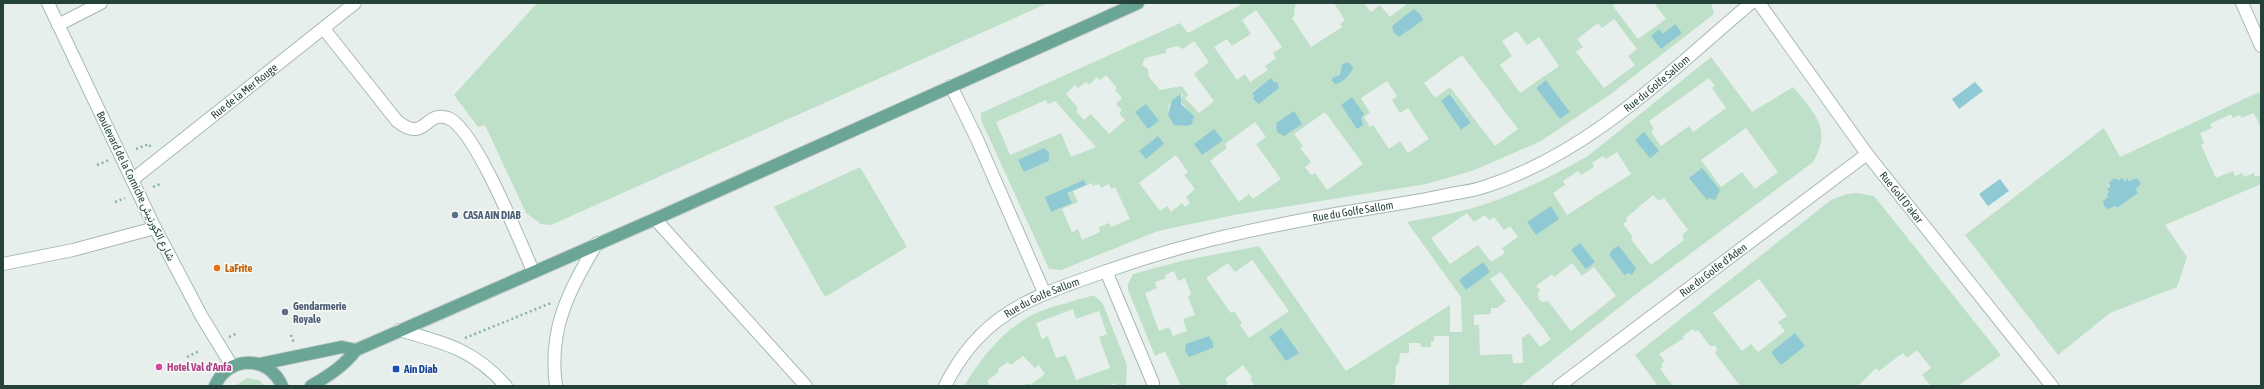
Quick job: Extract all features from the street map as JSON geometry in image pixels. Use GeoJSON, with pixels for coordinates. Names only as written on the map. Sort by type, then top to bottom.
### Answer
{"type":"FeatureCollection","features":[{"type":"Feature","properties":{"kind":"main road"},"geometry":{"type":"LineString","coordinates":[[311,386],[338,369],[349,360],[356,350],[399,330],[655,219],[1138,3]]}},
{"type":"Feature","properties":{"kind":"main road"},"geometry":{"type":"LineString","coordinates":[[215,386],[220,377],[232,366],[247,362],[260,364],[342,347],[356,350]]}},
{"type":"Feature","properties":{"kind":"main road"},"geometry":{"type":"LineString","coordinates":[[260,364],[274,372],[282,386]]}},
{"type":"Feature","properties":{"kind":"street","name":"Boulevard de la Corniche شارع الكورنيش"},"geometry":{"type":"LineString","coordinates":[[48,3],[155,228],[202,316],[232,366]]}},
{"type":"Feature","properties":{"kind":"street"},"geometry":{"type":"LineString","coordinates":[[58,25],[101,3]]}},
{"type":"Feature","properties":{"kind":"street","name":"Rue de la Mer Rouge"},"geometry":{"type":"LineString","coordinates":[[132,180],[355,3]]}},
{"type":"Feature","properties":{"kind":"street","name":"Rue du Golfe Sallom"},"geometry":{"type":"LineString","coordinates":[[944,386],[961,358],[984,331],[999,318],[1044,292],[1148,256],[1204,240],[1320,217],[1404,204],[1486,187],[1578,144],[1619,115],[1751,3]]}},
{"type":"Feature","properties":{"kind":"street","name":"Rue Golf D'akar"},"geometry":{"type":"LineString","coordinates":[[1759,3],[1867,154],[2052,386]]}},
{"type":"Feature","properties":{"kind":"street"},"geometry":{"type":"LineString","coordinates":[[2242,3],[2261,46]]}},
{"type":"Feature","properties":{"kind":"street"},"geometry":{"type":"LineString","coordinates":[[324,28],[397,121],[405,128],[413,130],[420,129],[438,117],[447,118],[455,122],[466,135],[496,184],[533,271]]}},
{"type":"Feature","properties":{"kind":"street"},"geometry":{"type":"LineString","coordinates":[[951,86],[980,146],[1044,292]]}},
{"type":"Feature","properties":{"kind":"street","name":"Rue du Golfe d'Aden"},"geometry":{"type":"LineString","coordinates":[[1559,386],[1867,154]]}},
{"type":"Feature","properties":{"kind":"street"},"geometry":{"type":"LineString","coordinates":[[655,219],[806,386]]}},
{"type":"Feature","properties":{"kind":"street"},"geometry":{"type":"LineString","coordinates":[[3,264],[73,250],[155,228]]}},
{"type":"Feature","properties":{"kind":"street"},"geometry":{"type":"LineString","coordinates":[[556,386],[555,346],[560,315],[573,285],[597,243]]}},
{"type":"Feature","properties":{"kind":"street"},"geometry":{"type":"LineString","coordinates":[[1106,271],[1153,383]]}},
{"type":"Feature","properties":{"kind":"street"},"geometry":{"type":"LineString","coordinates":[[399,330],[450,345],[467,353],[479,360],[506,386]]}},
{"type":"Feature","properties":{"kind":"path"},"geometry":{"type":"LineString","coordinates":[[136,149],[149,144]]}},
{"type":"Feature","properties":{"kind":"path"},"geometry":{"type":"LineString","coordinates":[[97,164],[109,160]]}},
{"type":"Feature","properties":{"kind":"path"},"geometry":{"type":"LineString","coordinates":[[153,187],[160,184]]}},
{"type":"Feature","properties":{"kind":"path"},"geometry":{"type":"LineString","coordinates":[[115,202],[125,198]]}},
{"type":"Feature","properties":{"kind":"path"},"geometry":{"type":"LineString","coordinates":[[465,339],[553,302]]}},
{"type":"Feature","properties":{"kind":"path"},"geometry":{"type":"LineString","coordinates":[[229,337],[238,332]]}},
{"type":"Feature","properties":{"kind":"path"},"geometry":{"type":"LineString","coordinates":[[291,335],[294,343]]}},
{"type":"Feature","properties":{"kind":"path"},"geometry":{"type":"LineString","coordinates":[[187,357],[199,351]]}},
{"type":"Feature","properties":{"kind":"green space"},"geometry":{"type":"Polygon","coordinates":[[[537,3],[1048,3],[551,225],[541,224],[526,213],[485,125],[478,127],[454,95],[537,3]]]}},
{"type":"Feature","properties":{"kind":"green space"},"geometry":{"type":"Polygon","coordinates":[[[1244,3],[1296,3],[1294,11],[1295,16],[1292,18],[1311,47],[1342,27],[1340,24],[1345,20],[1334,3],[1364,3],[1371,12],[1380,5],[1390,17],[1408,3],[1617,3],[1613,6],[1638,39],[1666,19],[1654,3],[1711,3],[1714,14],[1608,96],[1541,141],[1472,171],[1426,184],[1234,215],[1158,231],[1061,270],[1049,269],[981,120],[981,113],[1180,23],[1188,33],[1244,3]],[[1256,10],[1242,20],[1251,34],[1232,46],[1227,39],[1214,47],[1237,80],[1245,74],[1250,82],[1268,70],[1265,66],[1276,58],[1273,53],[1282,47],[1256,10]],[[1415,10],[1394,29],[1399,37],[1422,19],[1415,10]],[[1614,19],[1602,28],[1598,23],[1577,39],[1583,47],[1576,52],[1604,88],[1635,65],[1628,56],[1637,49],[1614,19]],[[1517,31],[1502,41],[1512,56],[1500,65],[1520,93],[1559,66],[1539,37],[1527,45],[1517,31]],[[1194,41],[1183,49],[1177,46],[1166,49],[1166,53],[1145,58],[1142,65],[1148,69],[1149,77],[1160,90],[1182,86],[1188,95],[1185,98],[1199,113],[1214,101],[1194,74],[1209,62],[1194,41]],[[1462,55],[1424,83],[1435,98],[1450,87],[1495,146],[1518,129],[1462,55]],[[1106,75],[1100,80],[1097,77],[1089,85],[1086,82],[1078,88],[1075,85],[1066,94],[1078,108],[1076,111],[1084,120],[1091,114],[1109,134],[1125,120],[1119,113],[1122,110],[1116,104],[1122,98],[1115,90],[1117,88],[1106,75]],[[1271,79],[1252,92],[1254,96],[1253,99],[1259,103],[1279,88],[1271,79]],[[1546,80],[1536,88],[1560,119],[1570,112],[1546,80]],[[1387,81],[1361,98],[1370,113],[1364,117],[1370,127],[1373,125],[1389,149],[1400,141],[1408,153],[1429,139],[1408,108],[1400,113],[1392,100],[1397,96],[1387,81]],[[1181,94],[1169,105],[1168,115],[1187,126],[1188,110],[1180,101],[1183,95],[1181,94]],[[1451,94],[1441,101],[1461,130],[1471,123],[1451,94]],[[1046,100],[996,122],[1010,155],[1061,133],[1071,157],[1096,147],[1055,101],[1048,104],[1046,100]],[[1325,112],[1294,134],[1303,146],[1300,148],[1311,162],[1305,167],[1311,175],[1315,173],[1327,190],[1363,164],[1325,112]],[[1255,122],[1225,144],[1227,148],[1210,161],[1239,202],[1249,194],[1253,199],[1281,179],[1256,144],[1266,137],[1255,122]],[[1044,148],[1024,172],[1049,161],[1044,148]],[[1176,155],[1139,183],[1160,211],[1167,206],[1171,212],[1182,203],[1185,207],[1190,203],[1186,197],[1195,189],[1184,175],[1188,172],[1176,155]],[[1092,183],[1073,191],[1078,202],[1062,209],[1072,232],[1078,229],[1082,240],[1100,232],[1099,227],[1109,223],[1111,227],[1130,219],[1115,187],[1111,189],[1109,184],[1101,188],[1099,184],[1093,186],[1092,183]]]}},
{"type":"Feature","properties":{"kind":"green space"},"geometry":{"type":"Polygon","coordinates":[[[1711,57],[1752,112],[1793,87],[1814,113],[1821,130],[1819,150],[1813,162],[1635,295],[1520,386],[1449,386],[1449,336],[1434,336],[1434,341],[1431,342],[1431,347],[1421,347],[1420,343],[1409,343],[1409,353],[1400,353],[1399,362],[1396,366],[1395,382],[1392,386],[1255,386],[1250,379],[1252,377],[1243,365],[1225,379],[1228,383],[1224,386],[1181,386],[1165,351],[1155,356],[1128,290],[1128,284],[1133,274],[1181,261],[1259,246],[1346,371],[1450,305],[1450,332],[1462,332],[1461,297],[1407,222],[1459,212],[1505,197],[1561,171],[1588,156],[1711,57]],[[1709,78],[1649,121],[1654,129],[1651,132],[1661,146],[1689,126],[1693,132],[1726,108],[1712,88],[1715,86],[1709,78]],[[1746,128],[1701,160],[1721,187],[1742,172],[1755,189],[1778,172],[1746,128]],[[1617,152],[1606,159],[1603,156],[1592,163],[1594,167],[1581,175],[1578,171],[1563,181],[1565,185],[1553,193],[1567,215],[1631,174],[1617,152]],[[1653,195],[1626,218],[1627,221],[1623,224],[1633,237],[1631,239],[1651,265],[1684,240],[1682,235],[1688,230],[1664,198],[1659,201],[1653,195]],[[1467,213],[1431,238],[1450,264],[1478,245],[1491,262],[1505,253],[1502,248],[1518,237],[1510,226],[1504,230],[1494,217],[1489,220],[1485,215],[1474,222],[1467,213]],[[1619,247],[1609,255],[1625,276],[1636,268],[1619,247]],[[1252,260],[1235,272],[1228,263],[1206,278],[1231,313],[1234,311],[1242,323],[1240,325],[1249,338],[1289,311],[1252,260]],[[1572,263],[1554,277],[1552,274],[1536,286],[1540,290],[1538,294],[1539,300],[1543,302],[1548,301],[1571,331],[1616,296],[1594,267],[1582,276],[1572,263]],[[1174,271],[1165,275],[1166,278],[1155,282],[1157,288],[1145,293],[1159,331],[1169,327],[1173,336],[1187,331],[1183,319],[1195,315],[1188,297],[1191,294],[1185,278],[1178,281],[1174,271]],[[1501,272],[1490,279],[1506,301],[1497,308],[1491,308],[1491,314],[1474,315],[1474,325],[1479,325],[1480,355],[1512,354],[1513,363],[1523,363],[1522,338],[1529,333],[1540,347],[1551,339],[1501,272]],[[1209,336],[1186,348],[1185,351],[1189,356],[1213,348],[1213,342],[1210,341],[1209,336]]]}},
{"type":"Feature","properties":{"kind":"green space"},"geometry":{"type":"Polygon","coordinates":[[[2259,92],[2261,97],[2261,128],[2254,113],[2241,118],[2240,115],[2233,118],[2231,114],[2210,124],[2212,128],[2200,133],[2204,143],[2201,145],[2216,178],[2233,171],[2235,176],[2242,173],[2244,177],[2254,173],[2255,177],[2261,175],[2261,184],[2165,225],[2187,257],[2177,287],[2110,313],[2058,355],[1965,235],[2104,128],[2120,157],[2259,92]],[[2114,178],[2109,182],[2108,197],[2103,204],[2106,208],[2115,206],[2117,208],[2138,193],[2136,190],[2141,183],[2137,178],[2131,180],[2114,178]]]}},
{"type":"Feature","properties":{"kind":"green space"},"geometry":{"type":"Polygon","coordinates":[[[860,167],[907,247],[825,297],[774,207],[860,167]]]}},
{"type":"Feature","properties":{"kind":"green space"},"geometry":{"type":"Polygon","coordinates":[[[1857,193],[1874,196],[2001,355],[1958,386],[1931,386],[1922,375],[1931,368],[1917,350],[1907,358],[1903,353],[1879,371],[1876,368],[1858,386],[1740,386],[1715,353],[1717,350],[1716,346],[1710,346],[1698,330],[1695,332],[1693,329],[1683,336],[1684,338],[1659,354],[1665,361],[1661,364],[1663,367],[1660,369],[1673,386],[1658,386],[1635,355],[1831,200],[1847,194],[1857,193]],[[1759,279],[1713,313],[1742,351],[1751,344],[1758,352],[1785,331],[1778,322],[1787,316],[1759,279]]]}},
{"type":"Feature","properties":{"kind":"green space"},"geometry":{"type":"Polygon","coordinates":[[[1095,296],[1103,304],[1127,365],[1126,386],[1117,386],[1115,383],[1107,386],[1024,386],[1028,383],[1030,385],[1045,374],[1039,365],[1035,368],[1023,356],[1011,365],[1008,362],[998,369],[999,372],[987,381],[990,386],[964,386],[996,342],[1017,324],[1041,311],[1095,296]],[[1073,309],[1036,323],[1042,339],[1048,336],[1056,358],[1066,355],[1076,380],[1110,368],[1099,337],[1107,334],[1099,311],[1076,319],[1073,309]]]}},
{"type":"Feature","properties":{"kind":"green space"},"geometry":{"type":"Polygon","coordinates":[[[247,378],[259,380],[265,386],[235,386],[247,378]]]}},
{"type":"Feature","properties":{"kind":"water"},"geometry":{"type":"Polygon","coordinates":[[[1414,9],[1420,14],[1423,20],[1399,37],[1394,33],[1392,26],[1414,9]]]}},
{"type":"Feature","properties":{"kind":"water"},"geometry":{"type":"Polygon","coordinates":[[[1675,24],[1682,33],[1661,49],[1651,36],[1659,29],[1663,34],[1675,24]]]}},
{"type":"Feature","properties":{"kind":"water"},"geometry":{"type":"Polygon","coordinates":[[[1348,62],[1353,67],[1351,73],[1343,80],[1335,84],[1332,81],[1332,78],[1340,75],[1342,65],[1348,62]]]}},
{"type":"Feature","properties":{"kind":"water"},"geometry":{"type":"Polygon","coordinates":[[[1271,78],[1274,82],[1277,82],[1279,88],[1259,104],[1253,99],[1254,96],[1252,93],[1271,78]]]}},
{"type":"Feature","properties":{"kind":"water"},"geometry":{"type":"Polygon","coordinates":[[[1546,80],[1570,112],[1560,119],[1536,88],[1546,80]]]}},
{"type":"Feature","properties":{"kind":"water"},"geometry":{"type":"Polygon","coordinates":[[[1975,82],[1983,91],[1959,109],[1952,99],[1975,82]]]}},
{"type":"Feature","properties":{"kind":"water"},"geometry":{"type":"Polygon","coordinates":[[[1181,94],[1181,104],[1194,116],[1192,124],[1187,126],[1174,125],[1168,115],[1172,100],[1181,94]]]}},
{"type":"Feature","properties":{"kind":"water"},"geometry":{"type":"Polygon","coordinates":[[[1450,94],[1471,123],[1461,130],[1441,101],[1450,94]]]}},
{"type":"Feature","properties":{"kind":"water"},"geometry":{"type":"Polygon","coordinates":[[[1352,97],[1364,114],[1361,118],[1363,125],[1357,129],[1341,105],[1352,97]]]}},
{"type":"Feature","properties":{"kind":"water"},"geometry":{"type":"Polygon","coordinates":[[[1146,104],[1159,121],[1148,129],[1135,112],[1146,104]]]}},
{"type":"Feature","properties":{"kind":"water"},"geometry":{"type":"Polygon","coordinates":[[[1294,111],[1302,124],[1284,136],[1277,132],[1276,123],[1294,111]]]}},
{"type":"Feature","properties":{"kind":"water"},"geometry":{"type":"Polygon","coordinates":[[[1214,129],[1223,140],[1202,155],[1194,144],[1214,129]]]}},
{"type":"Feature","properties":{"kind":"water"},"geometry":{"type":"Polygon","coordinates":[[[1644,132],[1659,151],[1650,158],[1635,140],[1644,132]]]}},
{"type":"Feature","properties":{"kind":"water"},"geometry":{"type":"Polygon","coordinates":[[[1158,136],[1164,144],[1146,159],[1139,151],[1158,136]]]}},
{"type":"Feature","properties":{"kind":"water"},"geometry":{"type":"Polygon","coordinates":[[[1044,148],[1049,153],[1049,161],[1024,172],[1018,160],[1044,148]]]}},
{"type":"Feature","properties":{"kind":"water"},"geometry":{"type":"Polygon","coordinates":[[[1702,168],[1720,190],[1715,200],[1709,198],[1707,200],[1689,178],[1702,168]]]}},
{"type":"Feature","properties":{"kind":"water"},"geometry":{"type":"Polygon","coordinates":[[[2114,178],[2119,180],[2122,178],[2125,181],[2127,178],[2129,181],[2137,178],[2141,183],[2136,190],[2138,193],[2117,208],[2115,206],[2108,209],[2104,206],[2103,201],[2108,197],[2107,194],[2109,192],[2107,189],[2110,187],[2109,182],[2114,178]]]}},
{"type":"Feature","properties":{"kind":"water"},"geometry":{"type":"Polygon","coordinates":[[[2000,179],[2009,191],[1988,206],[1979,194],[2000,179]]]}},
{"type":"Feature","properties":{"kind":"water"},"geometry":{"type":"Polygon","coordinates":[[[1084,180],[1086,185],[1067,193],[1072,203],[1051,212],[1045,197],[1084,180]]]}},
{"type":"Feature","properties":{"kind":"water"},"geometry":{"type":"Polygon","coordinates":[[[1551,206],[1559,219],[1536,235],[1527,222],[1551,206]]]}},
{"type":"Feature","properties":{"kind":"water"},"geometry":{"type":"Polygon","coordinates":[[[1580,243],[1595,262],[1586,269],[1571,250],[1580,243]]]}},
{"type":"Feature","properties":{"kind":"water"},"geometry":{"type":"Polygon","coordinates":[[[1619,246],[1636,268],[1632,275],[1628,273],[1625,276],[1609,255],[1613,249],[1619,246]]]}},
{"type":"Feature","properties":{"kind":"water"},"geometry":{"type":"Polygon","coordinates":[[[1483,262],[1490,272],[1466,290],[1459,280],[1483,262]]]}},
{"type":"Feature","properties":{"kind":"water"},"geometry":{"type":"Polygon","coordinates":[[[1281,328],[1299,353],[1286,361],[1269,337],[1281,328]]]}},
{"type":"Feature","properties":{"kind":"water"},"geometry":{"type":"Polygon","coordinates":[[[1795,333],[1805,346],[1781,365],[1771,352],[1795,333]]]}},
{"type":"Feature","properties":{"kind":"water"},"geometry":{"type":"Polygon","coordinates":[[[1209,336],[1213,342],[1213,348],[1189,357],[1185,351],[1186,344],[1209,336]]]}},
{"type":"Feature","properties":{"kind":"place","name":"CASA AIN DIAB"},"geometry":{"type":"Point","coordinates":[455,215]}},
{"type":"Feature","properties":{"kind":"place","name":"LaFrite"},"geometry":{"type":"Point","coordinates":[217,268]}},
{"type":"Feature","properties":{"kind":"place","name":"Gendarmerie Royale"},"geometry":{"type":"Point","coordinates":[285,312]}},
{"type":"Feature","properties":{"kind":"place","name":"Hotel Val d'Anfa"},"geometry":{"type":"Point","coordinates":[159,367]}},
{"type":"Feature","properties":{"kind":"place","name":"Ain Diab"},"geometry":{"type":"Point","coordinates":[396,369]}}]}
